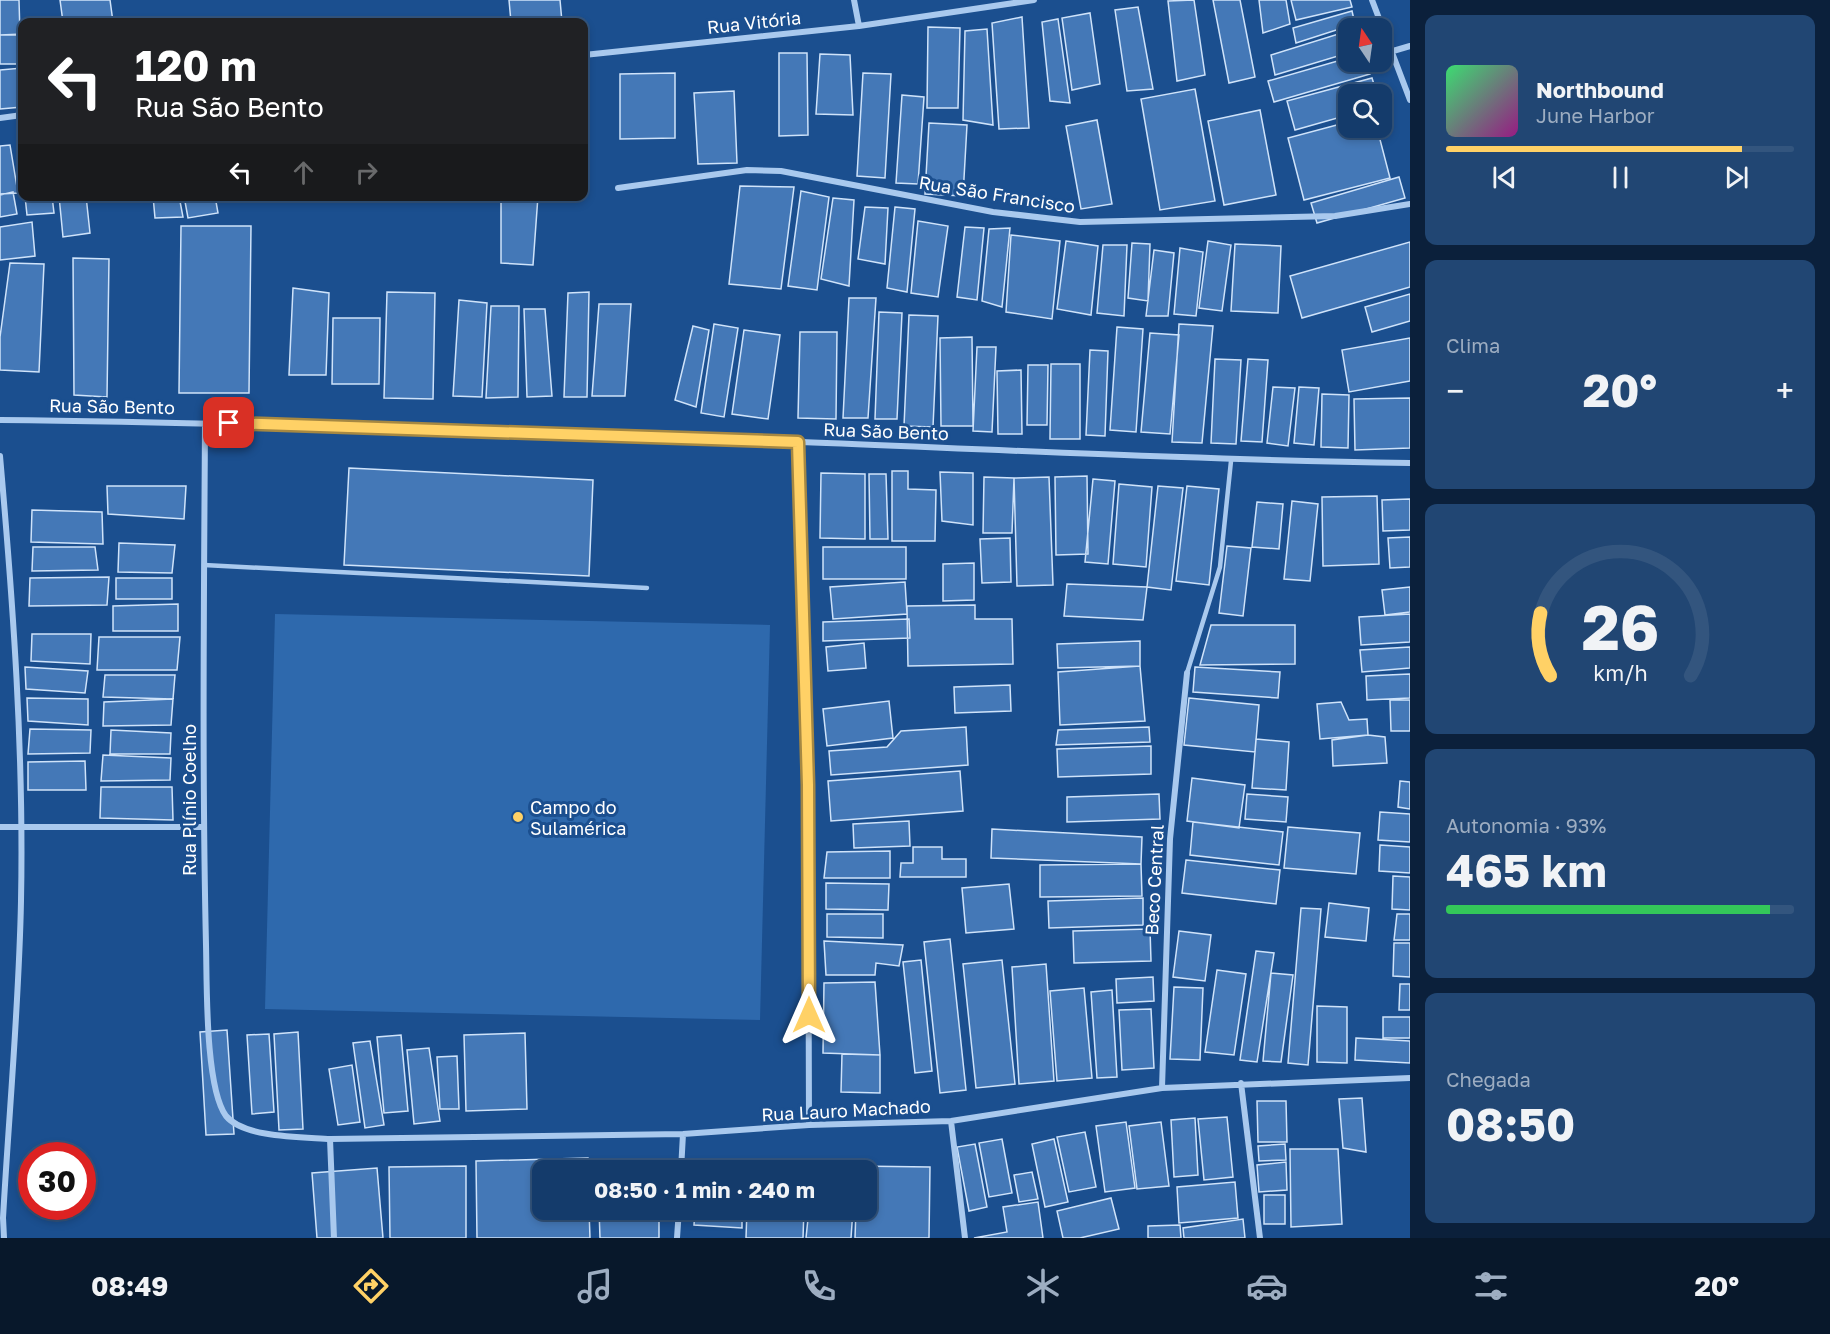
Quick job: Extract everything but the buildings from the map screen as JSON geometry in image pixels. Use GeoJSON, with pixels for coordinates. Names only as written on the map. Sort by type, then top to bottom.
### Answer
{"type":"FeatureCollection","features":[{"type":"Feature","properties":{"kind":"street"},"geometry":{"type":"LineString","coordinates":[[854,0],[859,26]]}},
{"type":"Feature","properties":{"kind":"street","name":"Rua Vitória"},"geometry":{"type":"LineString","coordinates":[[588,55],[859,26],[1034,0]]}},
{"type":"Feature","properties":{"kind":"street"},"geometry":{"type":"LineString","coordinates":[[1372,0],[1410,100]]}},
{"type":"Feature","properties":{"kind":"street"},"geometry":{"type":"LineString","coordinates":[[1393,51],[1410,46]]}},
{"type":"Feature","properties":{"kind":"street"},"geometry":{"type":"LineString","coordinates":[[0,118],[18,116]]}},
{"type":"Feature","properties":{"kind":"street","name":"Rua São Francisco"},"geometry":{"type":"LineString","coordinates":[[618,188],[747,170],[781,171],[993,212],[1080,222],[1335,216],[1410,204]]}},
{"type":"Feature","properties":{"kind":"street","name":"Rua São Bento"},"geometry":{"type":"LineString","coordinates":[[0,420],[205,423],[798,442],[1232,460],[1410,463]]}},
{"type":"Feature","properties":{"kind":"street","name":"Rua Plínio Coelho"},"geometry":{"type":"LineString","coordinates":[[205,423],[203,827],[210,1044],[217,1093],[226,1115],[240,1128],[281,1135]]}},
{"type":"Feature","properties":{"kind":"street"},"geometry":{"type":"LineString","coordinates":[[798,442],[808,785],[809,1125]]}},
{"type":"Feature","properties":{"kind":"street"},"geometry":{"type":"LineString","coordinates":[[0,456],[9,577],[21,827],[21,903],[4,1238]]}},
{"type":"Feature","properties":{"kind":"street","name":"Beco Central"},"geometry":{"type":"LineString","coordinates":[[1162,1088],[1170,839],[1187,673]]}},
{"type":"Feature","properties":{"kind":"street"},"geometry":{"type":"LineString","coordinates":[[0,827],[203,827]]}},
{"type":"Feature","properties":{"kind":"street","name":"Rua Lauro Machado"},"geometry":{"type":"LineString","coordinates":[[281,1135],[330,1139],[683,1134],[809,1125],[951,1121],[1162,1088],[1241,1083],[1410,1078]]}},
{"type":"Feature","properties":{"kind":"street"},"geometry":{"type":"LineString","coordinates":[[1241,1083],[1260,1238]]}},
{"type":"Feature","properties":{"kind":"street"},"geometry":{"type":"LineString","coordinates":[[951,1121],[965,1238]]}},
{"type":"Feature","properties":{"kind":"street"},"geometry":{"type":"LineString","coordinates":[[682,1160],[683,1134]]}},
{"type":"Feature","properties":{"kind":"street"},"geometry":{"type":"LineString","coordinates":[[330,1139],[334,1238]]}},
{"type":"Feature","properties":{"kind":"street"},"geometry":{"type":"LineString","coordinates":[[677,1238],[678,1220]]}},
{"type":"Feature","properties":{"kind":"lane"},"geometry":{"type":"LineString","coordinates":[[1187,673],[1220,567],[1232,460]]}},
{"type":"Feature","properties":{"kind":"lane"},"geometry":{"type":"LineString","coordinates":[[204,565],[647,588]]}},
{"type":"Feature","properties":{"kind":"shaded area","name":"Campo do Sulamérica"},"geometry":{"type":"Polygon","coordinates":[[[275,614],[770,625],[760,1020],[265,1009],[275,614]]]}},
{"type":"Feature","properties":{"kind":"place","name":"Campo do Sulamérica"},"geometry":{"type":"Point","coordinates":[518,817]}},
{"type":"Feature","properties":{"kind":"route"},"geometry":{"type":"LineString","coordinates":[[229,423],[798,442],[808,785],[809,1015]]}}]}
